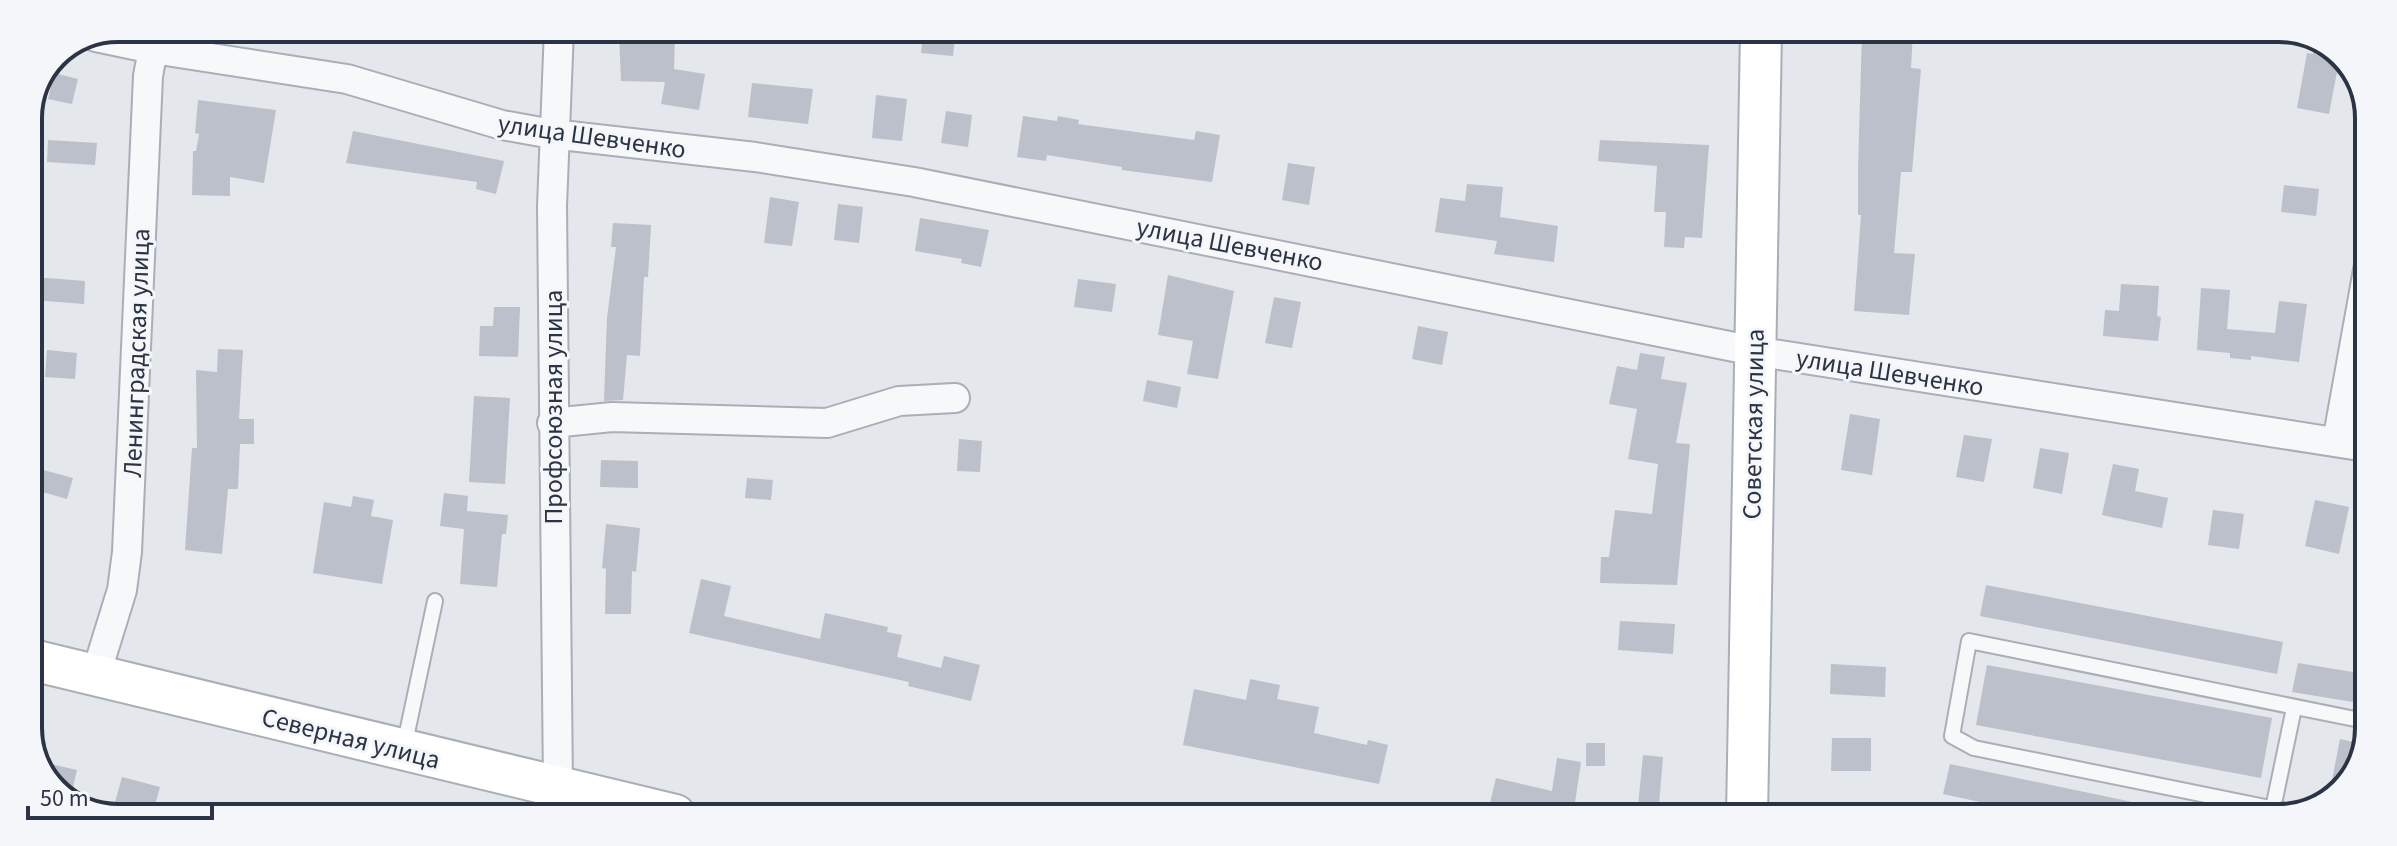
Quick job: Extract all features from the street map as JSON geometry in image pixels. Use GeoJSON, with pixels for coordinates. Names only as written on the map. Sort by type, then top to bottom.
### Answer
{"type":"FeatureCollection","features":[{"type":"Feature","properties":{"kind":"street","name":"Ленинградская улица"},"geometry":{"type":"LineString","coordinates":[[96,674],[122,590],[127,552],[148,76],[154,42]]}},
{"type":"Feature","properties":{"kind":"street","name":"улица Шевченко"},"geometry":{"type":"LineString","coordinates":[[169,42],[347,79],[502,125],[552,134],[755,157],[914,182],[1754,351],[2355,445]]}},
{"type":"Feature","properties":{"kind":"street","name":"Профсоюзная улица"},"geometry":{"type":"LineString","coordinates":[[558,42],[552,134],[552,423],[558,786]]}},
{"type":"Feature","properties":{"kind":"street","name":"Советская улица"},"geometry":{"type":"LineString","coordinates":[[1747,804],[1761,42]]}},
{"type":"Feature","properties":{"kind":"street"},"geometry":{"type":"LineString","coordinates":[[2337,442],[2355,342]]}},
{"type":"Feature","properties":{"kind":"street"},"geometry":{"type":"LineString","coordinates":[[552,423],[612,417],[827,423],[899,401],[955,398]]}},
{"type":"Feature","properties":{"kind":"street","name":"Северная улица"},"geometry":{"type":"LineString","coordinates":[[42,662],[403,752],[631,804]]}},
{"type":"Feature","properties":{"kind":"lane"},"geometry":{"type":"LineString","coordinates":[[403,752],[435,601]]}},
{"type":"Feature","properties":{"kind":"lane"},"geometry":{"type":"LineString","coordinates":[[2231,804],[1974,748],[1952,736],[1969,641],[2355,719]]}},
{"type":"Feature","properties":{"kind":"lane"},"geometry":{"type":"LineString","coordinates":[[2274,804],[2294,708]]}},
{"type":"Feature","properties":{"kind":"building"},"geometry":{"type":"Polygon","coordinates":[[[619,42],[675,42],[674,69],[705,74],[699,110],[661,104],[665,82],[621,81],[619,42]]]}},
{"type":"Feature","properties":{"kind":"building"},"geometry":{"type":"Polygon","coordinates":[[[922,42],[954,42],[953,56],[921,53],[922,42]]]}},
{"type":"Feature","properties":{"kind":"building"},"geometry":{"type":"Polygon","coordinates":[[[1862,42],[1912,42],[1911,68],[1921,69],[1912,172],[1901,172],[1894,253],[1915,254],[1909,315],[1854,311],[1861,215],[1858,215],[1862,42]]]}},
{"type":"Feature","properties":{"kind":"building"},"geometry":{"type":"Polygon","coordinates":[[[2313,50],[2317,52],[2337,70],[2329,114],[2297,108],[2307,53],[2313,54],[2313,50]]]}},
{"type":"Feature","properties":{"kind":"building"},"geometry":{"type":"Polygon","coordinates":[[[57,74],[78,79],[72,104],[48,99],[57,74]]]}},
{"type":"Feature","properties":{"kind":"building"},"geometry":{"type":"Polygon","coordinates":[[[752,83],[813,89],[808,124],[748,117],[752,83]]]}},
{"type":"Feature","properties":{"kind":"building"},"geometry":{"type":"Polygon","coordinates":[[[876,95],[907,99],[902,141],[872,138],[876,95]]]}},
{"type":"Feature","properties":{"kind":"building"},"geometry":{"type":"Polygon","coordinates":[[[198,100],[276,110],[264,183],[230,177],[230,196],[192,195],[193,151],[196,151],[199,134],[195,133],[198,100]]]}},
{"type":"Feature","properties":{"kind":"building"},"geometry":{"type":"Polygon","coordinates":[[[946,111],[972,115],[968,147],[941,143],[946,111]]]}},
{"type":"Feature","properties":{"kind":"building"},"geometry":{"type":"Polygon","coordinates":[[[1023,116],[1057,121],[1058,116],[1079,120],[1078,124],[1194,140],[1196,131],[1220,135],[1212,182],[1122,170],[1122,167],[1047,155],[1046,161],[1017,157],[1023,116]]]}},
{"type":"Feature","properties":{"kind":"building"},"geometry":{"type":"Polygon","coordinates":[[[353,131],[504,161],[496,194],[476,189],[477,182],[346,163],[353,131]]]}},
{"type":"Feature","properties":{"kind":"building"},"geometry":{"type":"Polygon","coordinates":[[[48,140],[97,143],[95,165],[47,162],[48,140]]]}},
{"type":"Feature","properties":{"kind":"building"},"geometry":{"type":"Polygon","coordinates":[[[1600,140],[1709,145],[1702,238],[1685,237],[1684,248],[1664,247],[1666,212],[1654,212],[1657,166],[1598,161],[1600,140]]]}},
{"type":"Feature","properties":{"kind":"building"},"geometry":{"type":"Polygon","coordinates":[[[1288,163],[1315,167],[1309,205],[1282,200],[1288,163]]]}},
{"type":"Feature","properties":{"kind":"building"},"geometry":{"type":"Polygon","coordinates":[[[1467,184],[1503,187],[1500,217],[1558,226],[1554,262],[1494,254],[1497,241],[1435,232],[1440,198],[1465,201],[1467,184]]]}},
{"type":"Feature","properties":{"kind":"building"},"geometry":{"type":"Polygon","coordinates":[[[2284,185],[2319,189],[2316,216],[2281,212],[2284,185]]]}},
{"type":"Feature","properties":{"kind":"building"},"geometry":{"type":"Polygon","coordinates":[[[770,197],[799,202],[792,246],[764,243],[770,197]]]}},
{"type":"Feature","properties":{"kind":"building"},"geometry":{"type":"Polygon","coordinates":[[[838,204],[863,207],[859,243],[834,240],[838,204]]]}},
{"type":"Feature","properties":{"kind":"building"},"geometry":{"type":"Polygon","coordinates":[[[920,218],[989,230],[981,267],[961,263],[962,259],[915,251],[920,218]]]}},
{"type":"Feature","properties":{"kind":"building"},"geometry":{"type":"Polygon","coordinates":[[[613,223],[651,225],[648,277],[644,277],[640,356],[627,355],[623,400],[604,401],[607,318],[616,247],[611,247],[613,223]]]}},
{"type":"Feature","properties":{"kind":"building"},"geometry":{"type":"Polygon","coordinates":[[[1168,275],[1234,291],[1218,379],[1187,374],[1193,341],[1158,335],[1168,275]]]}},
{"type":"Feature","properties":{"kind":"building"},"geometry":{"type":"Polygon","coordinates":[[[42,278],[85,281],[84,304],[42,301],[42,278]]]}},
{"type":"Feature","properties":{"kind":"building"},"geometry":{"type":"Polygon","coordinates":[[[1078,279],[1116,284],[1112,312],[1074,307],[1078,279]]]}},
{"type":"Feature","properties":{"kind":"building"},"geometry":{"type":"Polygon","coordinates":[[[2121,284],[2159,286],[2157,316],[2161,317],[2158,341],[2103,336],[2105,310],[2119,311],[2121,284]]]}},
{"type":"Feature","properties":{"kind":"building"},"geometry":{"type":"Polygon","coordinates":[[[2201,288],[2230,290],[2227,329],[2275,333],[2279,301],[2307,304],[2299,362],[2251,356],[2251,360],[2230,358],[2230,353],[2197,350],[2201,288]]]}},
{"type":"Feature","properties":{"kind":"building"},"geometry":{"type":"Polygon","coordinates":[[[1274,297],[1301,302],[1292,348],[1265,343],[1274,297]]]}},
{"type":"Feature","properties":{"kind":"building"},"geometry":{"type":"Polygon","coordinates":[[[494,307],[520,307],[518,357],[479,356],[480,326],[493,326],[494,307]]]}},
{"type":"Feature","properties":{"kind":"building"},"geometry":{"type":"Polygon","coordinates":[[[1418,326],[1448,332],[1442,365],[1412,359],[1418,326]]]}},
{"type":"Feature","properties":{"kind":"building"},"geometry":{"type":"Polygon","coordinates":[[[218,349],[243,350],[239,419],[254,419],[254,444],[240,444],[238,489],[228,489],[222,554],[185,550],[192,448],[197,448],[196,370],[217,372],[218,349]]]}},
{"type":"Feature","properties":{"kind":"building"},"geometry":{"type":"Polygon","coordinates":[[[47,350],[77,353],[75,379],[45,377],[47,350]]]}},
{"type":"Feature","properties":{"kind":"building"},"geometry":{"type":"Polygon","coordinates":[[[1640,353],[1665,357],[1661,379],[1687,383],[1676,443],[1690,444],[1677,585],[1600,583],[1601,557],[1609,557],[1615,510],[1652,514],[1658,464],[1628,459],[1637,409],[1609,404],[1617,366],[1637,370],[1640,353]]]}},
{"type":"Feature","properties":{"kind":"building"},"geometry":{"type":"Polygon","coordinates":[[[1147,380],[1181,387],[1177,408],[1143,401],[1147,380]]]}},
{"type":"Feature","properties":{"kind":"building"},"geometry":{"type":"Polygon","coordinates":[[[474,396],[510,398],[505,484],[469,482],[474,396]]]}},
{"type":"Feature","properties":{"kind":"building"},"geometry":{"type":"Polygon","coordinates":[[[1850,414],[1880,419],[1872,475],[1841,470],[1850,414]]]}},
{"type":"Feature","properties":{"kind":"building"},"geometry":{"type":"Polygon","coordinates":[[[1964,435],[1992,439],[1984,482],[1956,477],[1964,435]]]}},
{"type":"Feature","properties":{"kind":"building"},"geometry":{"type":"Polygon","coordinates":[[[959,439],[982,441],[980,472],[957,471],[959,439]]]}},
{"type":"Feature","properties":{"kind":"building"},"geometry":{"type":"Polygon","coordinates":[[[2040,448],[2069,453],[2062,494],[2033,488],[2040,448]]]}},
{"type":"Feature","properties":{"kind":"building"},"geometry":{"type":"Polygon","coordinates":[[[601,460],[638,461],[638,488],[600,487],[601,460]]]}},
{"type":"Feature","properties":{"kind":"building"},"geometry":{"type":"Polygon","coordinates":[[[2113,464],[2139,469],[2135,491],[2168,498],[2162,528],[2102,515],[2113,464]]]}},
{"type":"Feature","properties":{"kind":"building"},"geometry":{"type":"Polygon","coordinates":[[[42,470],[73,478],[67,499],[42,492],[42,470]]]}},
{"type":"Feature","properties":{"kind":"building"},"geometry":{"type":"Polygon","coordinates":[[[747,478],[773,480],[771,500],[745,498],[747,478]]]}},
{"type":"Feature","properties":{"kind":"building"},"geometry":{"type":"Polygon","coordinates":[[[444,493],[468,496],[467,511],[508,515],[506,534],[502,534],[497,587],[460,584],[464,529],[440,526],[444,493]]]}},
{"type":"Feature","properties":{"kind":"building"},"geometry":{"type":"Polygon","coordinates":[[[353,496],[374,500],[371,516],[393,520],[382,584],[313,573],[324,502],[351,507],[353,496]]]}},
{"type":"Feature","properties":{"kind":"building"},"geometry":{"type":"Polygon","coordinates":[[[2315,500],[2349,507],[2339,554],[2305,546],[2315,500]]]}},
{"type":"Feature","properties":{"kind":"building"},"geometry":{"type":"Polygon","coordinates":[[[2213,510],[2244,514],[2239,549],[2208,545],[2213,510]]]}},
{"type":"Feature","properties":{"kind":"building"},"geometry":{"type":"Polygon","coordinates":[[[606,524],[640,528],[636,572],[632,571],[631,614],[605,614],[606,569],[602,568],[606,524]]]}},
{"type":"Feature","properties":{"kind":"building"},"geometry":{"type":"Polygon","coordinates":[[[701,579],[731,586],[724,616],[820,639],[825,613],[888,627],[887,632],[902,635],[897,657],[941,668],[944,656],[980,665],[971,701],[908,686],[909,682],[689,633],[701,579]]]}},
{"type":"Feature","properties":{"kind":"building"},"geometry":{"type":"Polygon","coordinates":[[[1986,585],[2283,642],[2277,674],[1980,616],[1986,585]]]}},
{"type":"Feature","properties":{"kind":"building"},"geometry":{"type":"Polygon","coordinates":[[[1620,621],[1675,624],[1673,654],[1618,650],[1620,621]]]}},
{"type":"Feature","properties":{"kind":"building"},"geometry":{"type":"Polygon","coordinates":[[[2298,663],[2355,672],[2355,702],[2292,692],[2298,663]]]}},
{"type":"Feature","properties":{"kind":"building"},"geometry":{"type":"Polygon","coordinates":[[[1831,664],[1886,667],[1885,697],[1830,694],[1831,664]]]}},
{"type":"Feature","properties":{"kind":"building"},"geometry":{"type":"Polygon","coordinates":[[[1987,665],[2272,718],[2261,778],[1976,725],[1987,665]]]}},
{"type":"Feature","properties":{"kind":"building"},"geometry":{"type":"Polygon","coordinates":[[[1250,679],[1280,685],[1277,699],[1319,707],[1314,733],[1367,745],[1368,740],[1388,745],[1379,784],[1183,745],[1194,689],[1246,700],[1250,679]]]}},
{"type":"Feature","properties":{"kind":"building"},"geometry":{"type":"Polygon","coordinates":[[[1832,738],[1871,738],[1871,771],[1831,771],[1832,738]]]}},
{"type":"Feature","properties":{"kind":"building"},"geometry":{"type":"Polygon","coordinates":[[[2340,739],[2353,742],[2347,762],[2332,782],[2340,739]]]}},
{"type":"Feature","properties":{"kind":"building"},"geometry":{"type":"Polygon","coordinates":[[[1586,743],[1605,743],[1605,766],[1586,766],[1586,743]]]}},
{"type":"Feature","properties":{"kind":"building"},"geometry":{"type":"Polygon","coordinates":[[[1643,755],[1663,757],[1659,804],[1638,804],[1643,755]]]}},
{"type":"Feature","properties":{"kind":"building"},"geometry":{"type":"Polygon","coordinates":[[[1557,758],[1581,762],[1575,804],[1490,803],[1496,778],[1552,791],[1557,758]]]}},
{"type":"Feature","properties":{"kind":"building"},"geometry":{"type":"Polygon","coordinates":[[[51,764],[77,770],[73,788],[51,764]]]}},
{"type":"Feature","properties":{"kind":"building"},"geometry":{"type":"Polygon","coordinates":[[[1950,764],[2142,804],[1989,804],[1943,794],[1950,764]]]}},
{"type":"Feature","properties":{"kind":"building"},"geometry":{"type":"Polygon","coordinates":[[[122,777],[160,787],[155,804],[115,804],[122,777]]]}}]}
